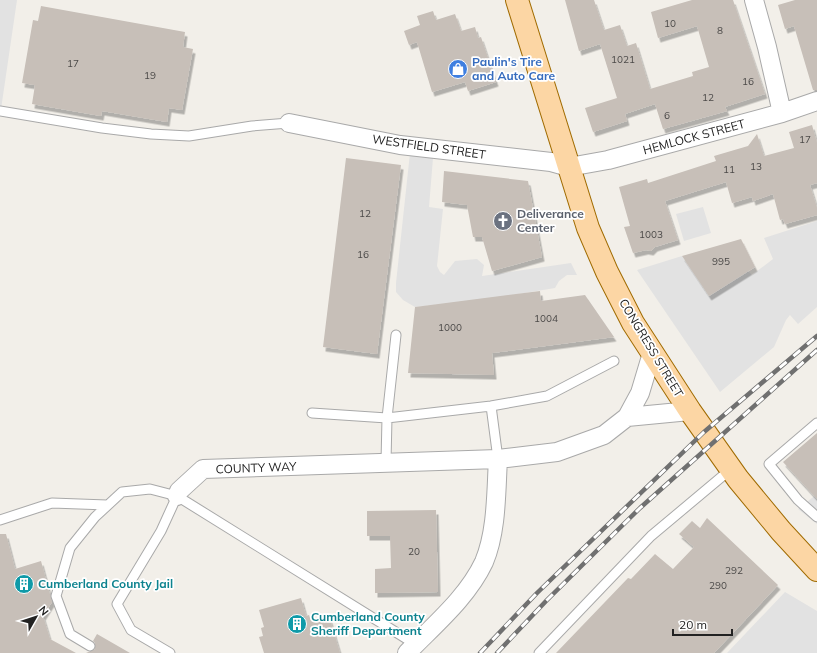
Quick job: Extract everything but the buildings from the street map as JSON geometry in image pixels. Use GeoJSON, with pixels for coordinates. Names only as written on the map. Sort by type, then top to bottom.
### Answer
{"type":"FeatureCollection","features":[{"type":"Feature","properties":{"kind":"main road","name":"CONGRESS STREET"},"geometry":{"type":"LineString","coordinates":[[516,0],[588,228],[602,261],[633,323],[690,411],[731,469],[781,531],[817,570]]}},
{"type":"Feature","properties":{"kind":"street"},"geometry":{"type":"LineString","coordinates":[[754,0],[767,47],[782,113]]}},
{"type":"Feature","properties":{"kind":"street","name":"HEMLOCK STREET"},"geometry":{"type":"LineString","coordinates":[[569,167],[608,160],[782,113],[817,101]]}},
{"type":"Feature","properties":{"kind":"street","name":"WESTFIELD STREET"},"geometry":{"type":"LineString","coordinates":[[289,123],[400,144],[551,162],[569,167]]}},
{"type":"Feature","properties":{"kind":"street","name":"COUNTY WAY"},"geometry":{"type":"LineString","coordinates":[[177,496],[179,491],[203,469],[498,459],[557,452],[604,434],[627,417],[640,393],[652,353]]}},
{"type":"Feature","properties":{"kind":"street"},"geometry":{"type":"LineString","coordinates":[[627,417],[690,411]]}},
{"type":"Feature","properties":{"kind":"street"},"geometry":{"type":"LineString","coordinates":[[411,649],[461,598],[484,562],[494,522],[498,459]]}},
{"type":"Feature","properties":{"kind":"lane"},"geometry":{"type":"LineString","coordinates":[[0,111],[144,133],[189,136],[252,126],[289,123]]}},
{"type":"Feature","properties":{"kind":"lane"},"geometry":{"type":"LineString","coordinates":[[386,462],[387,418],[396,335]]}},
{"type":"Feature","properties":{"kind":"lane"},"geometry":{"type":"LineString","coordinates":[[312,414],[387,418],[491,406],[546,396],[614,361]]}},
{"type":"Feature","properties":{"kind":"lane"},"geometry":{"type":"LineString","coordinates":[[491,406],[498,459]]}},
{"type":"Feature","properties":{"kind":"lane"},"geometry":{"type":"LineString","coordinates":[[817,423],[769,464],[798,500],[817,517]]}},
{"type":"Feature","properties":{"kind":"lane"},"geometry":{"type":"LineString","coordinates":[[539,653],[651,536],[731,469]]}},
{"type":"Feature","properties":{"kind":"lane"},"geometry":{"type":"LineString","coordinates":[[90,646],[70,634],[56,596],[70,548],[94,517],[122,492],[150,489],[177,496],[411,649]]}},
{"type":"Feature","properties":{"kind":"lane","name":"COUNTY WAY"},"geometry":{"type":"LineString","coordinates":[[170,653],[131,630],[117,604],[161,531],[177,496]]}},
{"type":"Feature","properties":{"kind":"lane"},"geometry":{"type":"LineString","coordinates":[[0,520],[52,503],[107,505]]}},
{"type":"Feature","properties":{"kind":"shaded area"},"geometry":{"type":"Polygon","coordinates":[[[0,0],[17,0],[0,116],[0,0]]]}},
{"type":"Feature","properties":{"kind":"shaded area"},"geometry":{"type":"Polygon","coordinates":[[[410,153],[433,158],[429,207],[443,209],[437,266],[440,272],[444,275],[455,261],[477,259],[484,265],[482,276],[571,263],[577,275],[567,275],[559,281],[555,288],[482,300],[415,307],[403,300],[396,292],[396,283],[410,153]]]}},
{"type":"Feature","properties":{"kind":"shaded area"},"geometry":{"type":"Polygon","coordinates":[[[703,207],[711,233],[684,241],[676,214],[703,207]]]}},
{"type":"Feature","properties":{"kind":"shaded area"},"geometry":{"type":"Polygon","coordinates":[[[817,221],[817,307],[798,324],[790,315],[786,320],[774,347],[720,392],[637,270],[682,256],[709,296],[748,271],[752,275],[773,259],[764,238],[817,221]]]}},
{"type":"Feature","properties":{"kind":"shaded area"},"geometry":{"type":"Polygon","coordinates":[[[817,494],[817,524],[798,509],[817,494]]]}},
{"type":"Feature","properties":{"kind":"shaded area"},"geometry":{"type":"Polygon","coordinates":[[[785,592],[817,611],[817,653],[727,653],[785,592]]]}},
{"type":"Feature","properties":{"kind":"railway"},"geometry":{"type":"LineString","coordinates":[[480,653],[537,593],[704,432],[817,336]]}},
{"type":"Feature","properties":{"kind":"railway"},"geometry":{"type":"LineString","coordinates":[[497,653],[547,600],[640,508],[817,350]]}},
{"type":"Feature","properties":{"kind":"place","name":"Paulin's Tire and Auto Care"},"geometry":{"type":"Point","coordinates":[458,69]}},
{"type":"Feature","properties":{"kind":"place","name":"Deliverance Center"},"geometry":{"type":"Point","coordinates":[503,221]}},
{"type":"Feature","properties":{"kind":"place","name":"Cumberland County Jail"},"geometry":{"type":"Point","coordinates":[24,584]}},
{"type":"Feature","properties":{"kind":"place","name":"Cumberland County Sheriff Department"},"geometry":{"type":"Point","coordinates":[297,624]}}]}
